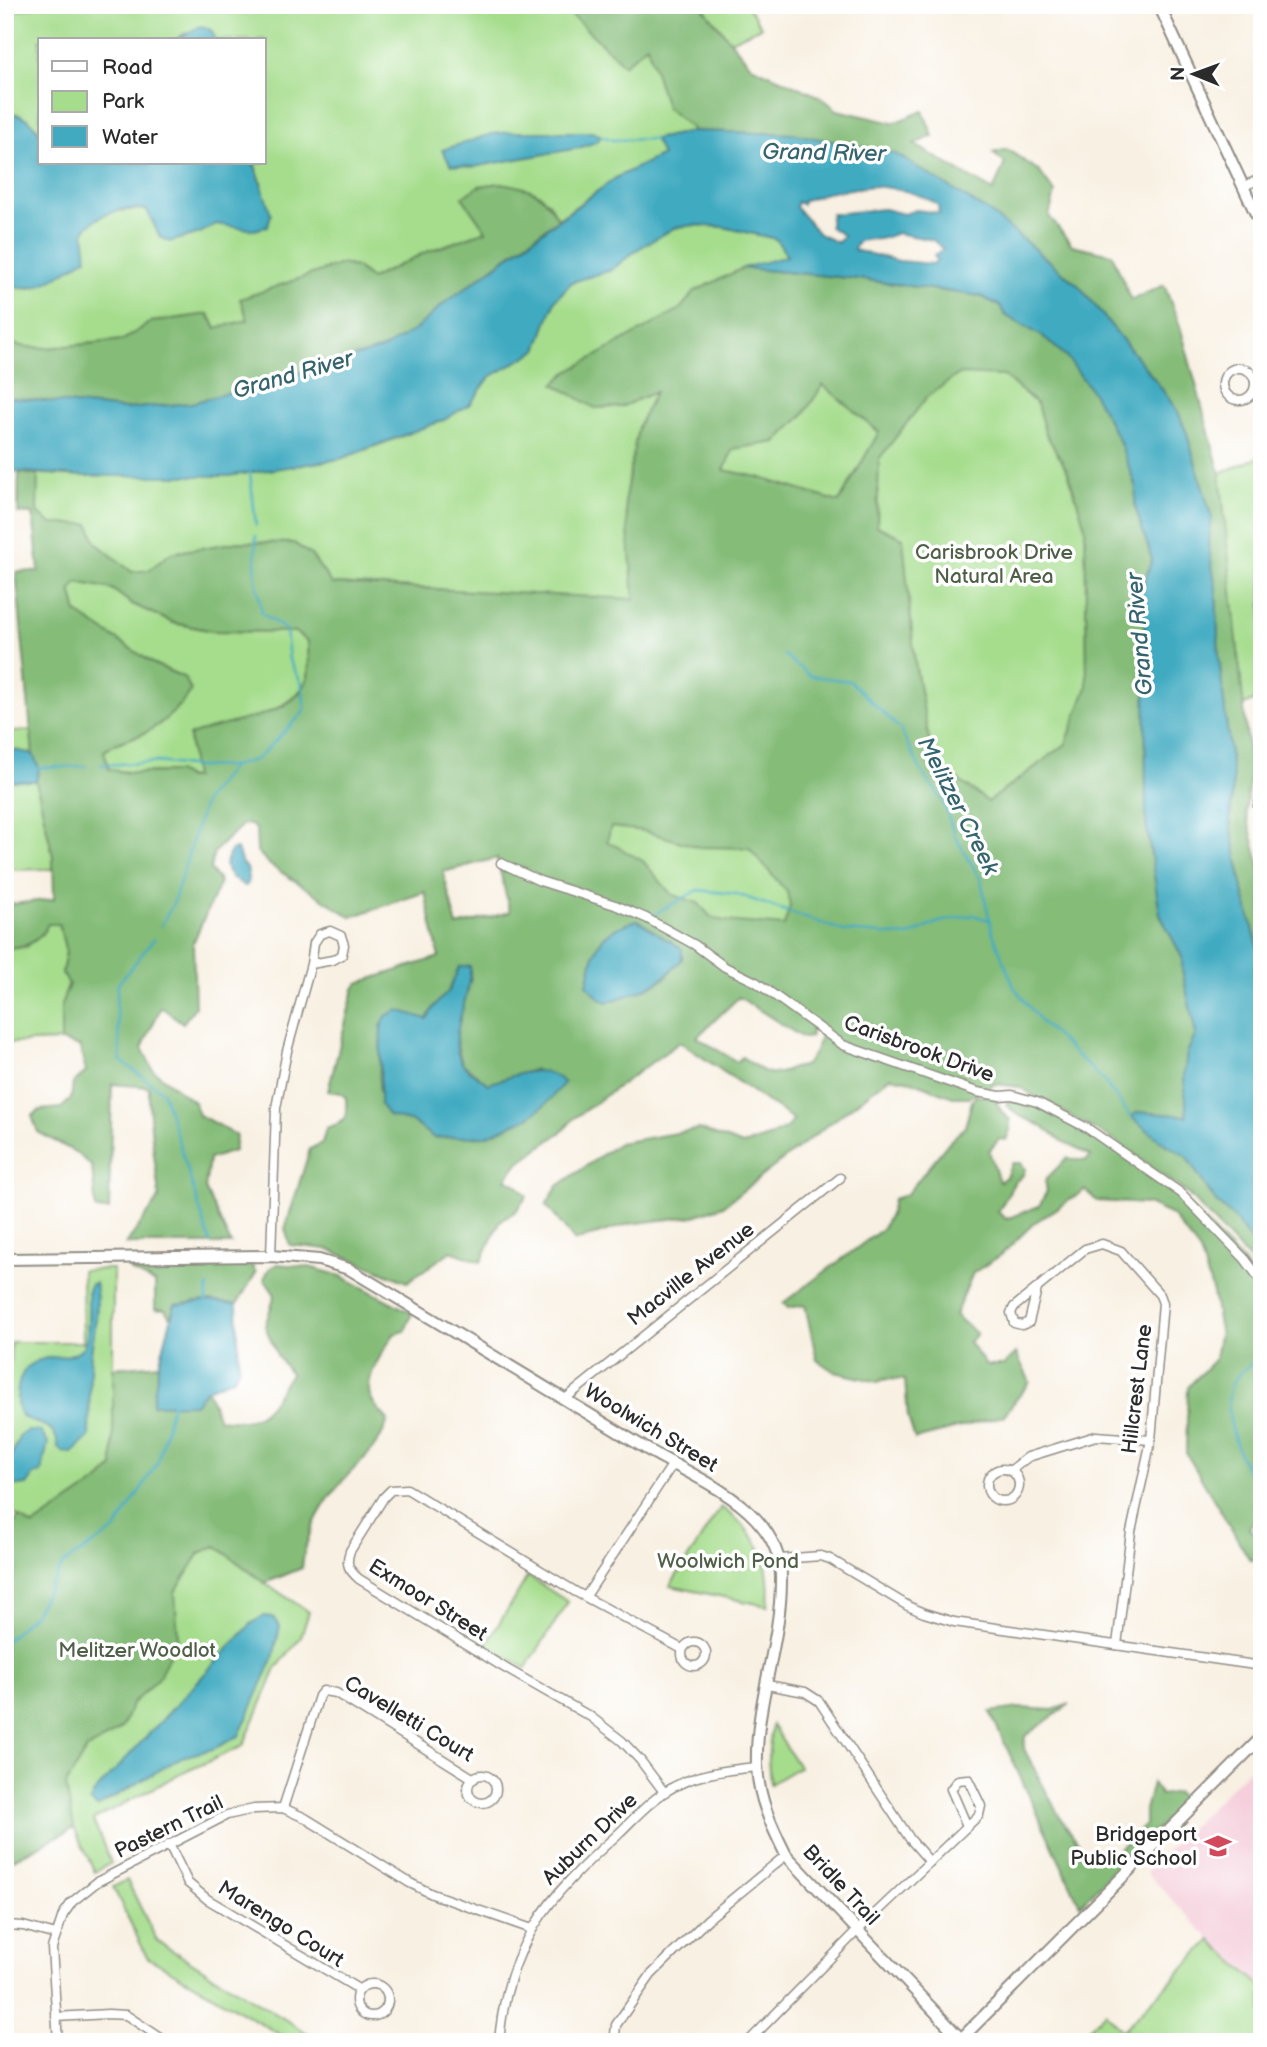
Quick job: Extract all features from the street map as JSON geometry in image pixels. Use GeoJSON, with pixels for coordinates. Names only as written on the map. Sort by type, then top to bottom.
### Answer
{"type":"FeatureCollection","features":[{"type":"Feature","properties":{"kind":"street"},"geometry":{"type":"LineString","coordinates":[[1158,5],[1262,227]]}},
{"type":"Feature","properties":{"kind":"street"},"geometry":{"type":"LineString","coordinates":[[1244,187],[1262,178]]}},
{"type":"Feature","properties":{"kind":"street"},"geometry":{"type":"LineString","coordinates":[[1238,368],[1248,370],[1258,378],[1252,393],[1241,400],[1229,396],[1223,385],[1227,373],[1238,368]]}},
{"type":"Feature","properties":{"kind":"street"},"geometry":{"type":"LineString","coordinates":[[1262,795],[1258,806],[1262,829]]}},
{"type":"Feature","properties":{"kind":"street","name":"Carisbrook Drive"},"geometry":{"type":"LineString","coordinates":[[501,863],[540,881],[646,918],[695,945],[725,967],[756,982],[843,1045],[977,1092],[1012,1095],[1037,1102],[1087,1128],[1181,1193],[1245,1259],[1262,1282]]}},
{"type":"Feature","properties":{"kind":"street"},"geometry":{"type":"LineString","coordinates":[[271,1256],[276,1108],[287,1051],[312,964],[314,943],[320,934],[330,931],[341,936],[344,945],[342,955],[334,960],[312,964]]}},
{"type":"Feature","properties":{"kind":"street","name":"Macville Avenue"},"geometry":{"type":"LineString","coordinates":[[565,1399],[840,1178]]}},
{"type":"Feature","properties":{"kind":"street","name":"Hillcrest Lane"},"geometry":{"type":"LineString","coordinates":[[1037,1289],[1085,1249],[1102,1244],[1121,1251],[1160,1295],[1164,1312],[1151,1440],[1131,1532],[1117,1645]]}},
{"type":"Feature","properties":{"kind":"street","name":"Woolwich Street"},"geometry":{"type":"LineString","coordinates":[[5,1259],[271,1256],[319,1260],[349,1269],[672,1465],[729,1496],[745,1508],[769,1536],[780,1559]]}},
{"type":"Feature","properties":{"kind":"street"},"geometry":{"type":"LineString","coordinates":[[1010,1471],[1018,1478],[1019,1489],[1016,1495],[1007,1501],[996,1501],[986,1489],[990,1474],[1000,1469],[1010,1471],[1028,1457],[1096,1436],[1151,1440]]}},
{"type":"Feature","properties":{"kind":"street"},"geometry":{"type":"LineString","coordinates":[[672,1465],[586,1596],[682,1649]]}},
{"type":"Feature","properties":{"kind":"street","name":"Exmoor Street"},"geometry":{"type":"LineString","coordinates":[[586,1596],[407,1489],[391,1490],[384,1497],[347,1560],[348,1568],[363,1582],[591,1717],[622,1741],[664,1792]]}},
{"type":"Feature","properties":{"kind":"street"},"geometry":{"type":"LineString","coordinates":[[780,1559],[821,1556],[830,1559],[908,1606],[954,1622],[1262,1666]]}},
{"type":"Feature","properties":{"kind":"street","name":"Bridle Trail"},"geometry":{"type":"LineString","coordinates":[[780,1559],[780,1612],[758,1736],[757,1767],[761,1796],[772,1828],[786,1855],[960,2040]]}},
{"type":"Feature","properties":{"kind":"street"},"geometry":{"type":"LineString","coordinates":[[767,1685],[805,1692],[819,1702],[910,1839],[930,1862]]}},
{"type":"Feature","properties":{"kind":"street","name":"Cavelletti Court"},"geometry":{"type":"LineString","coordinates":[[283,1808],[319,1696],[323,1691],[336,1693],[474,1779]]}},
{"type":"Feature","properties":{"kind":"street"},"geometry":{"type":"LineString","coordinates":[[960,2040],[1262,1737]]}},
{"type":"Feature","properties":{"kind":"street","name":"Auburn Drive"},"geometry":{"type":"LineString","coordinates":[[499,2042],[506,1992],[514,1967],[532,1929],[551,1901],[577,1871],[664,1792],[709,1774],[757,1767]]}},
{"type":"Feature","properties":{"kind":"street"},"geometry":{"type":"LineString","coordinates":[[748,2042],[857,1931],[979,1815],[981,1805],[968,1779],[958,1780],[951,1789],[967,1826]]}},
{"type":"Feature","properties":{"kind":"street"},"geometry":{"type":"LineString","coordinates":[[283,1808],[305,1818],[432,1894],[532,1929]]}},
{"type":"Feature","properties":{"kind":"street","name":"Pastern Trail"},"geometry":{"type":"LineString","coordinates":[[58,2042],[52,1960],[63,1915],[83,1891],[227,1815],[254,1809],[283,1808]]}},
{"type":"Feature","properties":{"kind":"street","name":"Marengo Court"},"geometry":{"type":"LineString","coordinates":[[169,1844],[188,1882],[207,1899],[359,1990]]}},
{"type":"Feature","properties":{"kind":"street"},"geometry":{"type":"LineString","coordinates":[[619,2042],[615,2035],[616,2025],[651,1975],[708,1919],[786,1855]]}},
{"type":"Feature","properties":{"kind":"street"},"geometry":{"type":"LineString","coordinates":[[5,1925],[23,1926],[56,1936]]}},
{"type":"Feature","properties":{"kind":"street"},"geometry":{"type":"LineString","coordinates":[[56,2017],[126,2015],[167,2042]]}},
{"type":"Feature","properties":{"kind":"shaded area","name":"Bridgeport Public School"},"geometry":{"type":"Polygon","coordinates":[[[1262,1756],[1262,1987],[1211,1940],[1146,1872],[1262,1756]]]}},
{"type":"Feature","properties":{"kind":"green space"},"geometry":{"type":"Polygon","coordinates":[[[39,5],[561,5],[624,64],[647,44],[666,106],[694,131],[654,139],[663,155],[617,177],[558,219],[549,202],[486,231],[424,253],[371,279],[356,267],[341,264],[241,299],[248,320],[216,329],[209,314],[151,322],[123,340],[48,348],[26,347],[5,342],[5,283],[19,288],[32,288],[42,284],[60,267],[92,220],[104,214],[147,210],[160,237],[200,233],[216,224],[225,225],[262,183],[254,164],[266,164],[266,38],[215,38],[211,30],[185,33],[179,38],[38,38],[38,130],[21,115],[5,113],[5,13],[39,5]]]}},
{"type":"Feature","properties":{"kind":"green space"},"geometry":{"type":"Polygon","coordinates":[[[561,5],[701,5],[751,66],[821,97],[837,110],[893,123],[923,111],[933,136],[914,144],[993,191],[1005,163],[993,153],[1007,149],[1039,171],[1055,193],[1049,216],[1072,245],[1112,254],[1131,300],[1164,285],[1180,326],[1220,473],[1250,769],[1246,812],[1262,875],[1262,961],[1244,895],[1230,820],[1233,781],[1219,658],[1216,588],[1208,544],[1210,511],[1178,412],[1156,381],[1079,286],[992,214],[795,134],[694,131],[666,107],[647,45],[624,65],[561,5]]]}},
{"type":"Feature","properties":{"kind":"green space"},"geometry":{"type":"Polygon","coordinates":[[[701,5],[747,5],[761,27],[730,41],[701,5]]]}},
{"type":"Feature","properties":{"kind":"green space"},"geometry":{"type":"Polygon","coordinates":[[[500,183],[535,192],[547,202],[558,219],[441,306],[416,329],[383,349],[192,403],[125,409],[5,397],[5,342],[48,348],[123,340],[151,322],[208,314],[216,328],[248,320],[240,299],[341,264],[356,267],[371,279],[424,253],[486,231],[462,197],[479,186],[500,183]]]}},
{"type":"Feature","properties":{"kind":"green space","name":"Carisbrook Drive Natural Area"},"geometry":{"type":"Polygon","coordinates":[[[694,225],[723,227],[777,239],[787,257],[746,268],[1005,315],[1042,336],[1094,394],[1087,688],[1066,744],[988,802],[968,787],[761,970],[505,856],[440,589],[332,584],[311,555],[238,542],[172,553],[149,570],[132,573],[96,543],[88,525],[52,524],[39,514],[18,513],[19,473],[228,476],[340,459],[403,436],[470,404],[490,377],[537,350],[555,300],[572,282],[611,270],[638,249],[674,228],[694,225]]]}},
{"type":"Feature","properties":{"kind":"green space"},"geometry":{"type":"Polygon","coordinates":[[[743,268],[859,279],[980,296],[1000,306],[1005,315],[1042,336],[1066,356],[1094,394],[1119,440],[1136,488],[1135,506],[1152,560],[1141,592],[1145,629],[1146,822],[1160,914],[1182,957],[1182,970],[1196,1034],[1187,1053],[1184,1076],[1187,1116],[1138,1112],[1165,1144],[1186,1156],[1217,1203],[1234,1218],[1262,1256],[1262,1277],[1188,1194],[1115,1141],[1019,1087],[995,1084],[969,1097],[953,1097],[912,1081],[890,1077],[723,1206],[694,1216],[629,1224],[575,1241],[546,1205],[558,1186],[619,1143],[699,1129],[743,1145],[769,1137],[794,1120],[680,1042],[573,1119],[564,1130],[517,1164],[506,1179],[516,1184],[527,1196],[516,1211],[500,1221],[481,1262],[451,1251],[407,1282],[327,1249],[290,1245],[285,1229],[310,1149],[322,1143],[326,1128],[338,1124],[346,1115],[346,1098],[341,1093],[328,1091],[354,989],[358,983],[439,957],[425,892],[351,917],[270,865],[257,851],[256,829],[243,824],[214,852],[210,870],[220,882],[193,943],[195,1007],[183,1023],[161,1007],[142,1048],[153,1070],[194,1102],[199,1115],[236,1135],[234,1151],[209,1159],[205,1189],[231,1244],[126,1244],[159,1198],[149,1087],[112,1084],[109,1210],[96,1210],[92,1167],[77,1153],[38,1132],[32,1116],[40,1110],[61,1108],[71,1099],[73,1083],[86,1072],[80,1047],[61,1041],[61,1005],[69,984],[62,973],[66,952],[59,924],[48,924],[31,943],[5,948],[5,905],[54,899],[53,856],[36,781],[39,768],[33,754],[16,572],[39,571],[33,514],[18,513],[19,473],[38,475],[37,513],[52,524],[89,524],[96,543],[132,572],[149,570],[171,553],[238,542],[294,543],[311,555],[332,584],[634,599],[625,498],[638,427],[655,392],[621,407],[595,408],[554,384],[566,373],[680,309],[695,291],[743,268]],[[959,374],[927,397],[879,459],[877,526],[903,538],[915,663],[933,761],[988,802],[1066,744],[1087,687],[1085,527],[1068,472],[1045,432],[1037,404],[1004,376],[959,374]],[[823,385],[803,415],[776,442],[733,449],[724,470],[758,477],[839,502],[879,432],[823,385]],[[77,582],[71,590],[77,613],[154,664],[185,678],[191,691],[175,710],[155,727],[104,751],[109,769],[127,773],[177,772],[187,778],[194,778],[189,736],[274,710],[290,702],[301,691],[308,676],[308,642],[295,632],[213,631],[174,623],[132,604],[112,589],[77,582]],[[611,827],[607,841],[643,861],[671,894],[698,903],[711,917],[724,921],[784,926],[790,906],[787,892],[749,848],[698,847],[644,831],[611,827]],[[497,858],[443,872],[457,926],[510,912],[497,858]],[[637,920],[605,936],[596,951],[587,985],[608,1002],[650,987],[667,977],[682,949],[637,920]],[[459,967],[449,991],[435,1005],[427,1019],[381,1027],[379,1091],[434,1138],[536,1069],[488,1084],[462,1063],[455,1036],[471,978],[459,967]],[[739,997],[697,1037],[737,1062],[742,1057],[773,1074],[803,1066],[813,1054],[823,1027],[814,1020],[810,1037],[803,1038],[739,997]]]}},
{"type":"Feature","properties":{"kind":"green space"},"geometry":{"type":"Polygon","coordinates":[[[1262,456],[1262,697],[1242,706],[1220,473],[1262,456]]]}},
{"type":"Feature","properties":{"kind":"green space"},"geometry":{"type":"Polygon","coordinates":[[[77,582],[112,589],[132,604],[173,623],[213,631],[295,632],[308,642],[308,675],[302,688],[290,700],[275,709],[238,723],[189,736],[194,778],[173,772],[109,769],[104,752],[155,727],[175,710],[191,691],[185,678],[154,664],[77,613],[71,590],[77,582]]]}},
{"type":"Feature","properties":{"kind":"green space"},"geometry":{"type":"Polygon","coordinates":[[[31,730],[33,754],[5,748],[5,733],[31,730]]]}},
{"type":"Feature","properties":{"kind":"green space"},"geometry":{"type":"Polygon","coordinates":[[[5,781],[36,781],[53,856],[53,869],[5,870],[5,781]]]}},
{"type":"Feature","properties":{"kind":"green space"},"geometry":{"type":"Polygon","coordinates":[[[48,924],[59,924],[66,952],[62,973],[69,984],[61,1005],[61,1041],[5,1043],[5,948],[27,947],[48,924]]]}},
{"type":"Feature","properties":{"kind":"green space"},"geometry":{"type":"Polygon","coordinates":[[[976,1096],[995,1099],[1010,1120],[1006,1140],[999,1139],[989,1151],[999,1182],[1006,1177],[1012,1163],[1021,1163],[1025,1169],[998,1212],[1006,1219],[1039,1206],[1047,1191],[1045,1180],[1067,1158],[1086,1161],[1091,1156],[1020,1116],[1006,1105],[1009,1099],[1040,1108],[1085,1130],[1176,1193],[1248,1267],[1262,1288],[1262,1396],[1253,1411],[1262,1437],[1262,1508],[1249,1528],[1262,1540],[1262,1560],[1250,1560],[1186,1453],[1188,1387],[1215,1359],[1220,1330],[1213,1293],[1200,1252],[1172,1215],[1148,1204],[1097,1201],[1085,1190],[1034,1223],[1001,1255],[973,1273],[955,1315],[977,1334],[969,1342],[986,1365],[1004,1365],[1016,1353],[1030,1382],[1003,1416],[915,1439],[908,1417],[905,1380],[885,1379],[878,1382],[835,1372],[817,1360],[805,1305],[788,1308],[783,1303],[881,1230],[890,1215],[893,1199],[906,1195],[949,1142],[965,1127],[976,1096]]]}},
{"type":"Feature","properties":{"kind":"green space"},"geometry":{"type":"Polygon","coordinates":[[[277,1264],[309,1267],[341,1276],[412,1313],[405,1331],[394,1334],[371,1376],[370,1394],[375,1405],[388,1420],[384,1431],[373,1448],[339,1485],[319,1514],[306,1545],[302,1568],[265,1583],[216,1546],[200,1553],[175,1592],[178,1637],[158,1679],[132,1704],[122,1728],[86,1750],[66,1785],[74,1828],[5,1863],[5,1533],[19,1517],[33,1526],[100,1480],[113,1467],[113,1368],[159,1364],[153,1405],[207,1389],[219,1419],[247,1420],[264,1412],[291,1374],[278,1357],[265,1326],[275,1295],[264,1279],[269,1269],[277,1264]]]}},
{"type":"Feature","properties":{"kind":"green space"},"geometry":{"type":"Polygon","coordinates":[[[252,1265],[256,1273],[237,1304],[206,1301],[175,1305],[170,1317],[165,1310],[155,1309],[155,1283],[129,1268],[252,1265]]]}},
{"type":"Feature","properties":{"kind":"green space","name":"Melitzer Woodlot"},"geometry":{"type":"Polygon","coordinates":[[[113,1269],[113,1467],[265,1583],[309,1612],[301,1637],[276,1669],[243,1746],[176,1776],[93,1820],[111,1863],[95,1872],[74,1828],[5,1863],[5,1533],[19,1517],[5,1509],[5,1373],[11,1361],[11,1342],[83,1342],[82,1270],[113,1269]]]}},
{"type":"Feature","properties":{"kind":"green space","name":"Woolwich Pond"},"geometry":{"type":"Polygon","coordinates":[[[721,1507],[745,1528],[760,1549],[768,1574],[768,1606],[670,1586],[721,1507]]]}},
{"type":"Feature","properties":{"kind":"green space"},"geometry":{"type":"Polygon","coordinates":[[[528,1576],[568,1602],[526,1668],[486,1645],[528,1576]]]}},
{"type":"Feature","properties":{"kind":"green space"},"geometry":{"type":"Polygon","coordinates":[[[1070,1704],[1025,1736],[1024,1749],[1059,1816],[1085,1852],[1111,1856],[1145,1824],[1145,1810],[1152,1783],[1161,1795],[1177,1792],[1184,1802],[1080,1905],[990,1712],[1020,1708],[1053,1710],[1070,1704]]]}},
{"type":"Feature","properties":{"kind":"green space"},"geometry":{"type":"Polygon","coordinates":[[[772,1725],[799,1767],[770,1784],[768,1758],[772,1725]]]}},
{"type":"Feature","properties":{"kind":"green space"},"geometry":{"type":"Polygon","coordinates":[[[127,1880],[157,1941],[322,2042],[293,2042],[147,1957],[113,1887],[127,1880]]]}},
{"type":"Feature","properties":{"kind":"green space"},"geometry":{"type":"Polygon","coordinates":[[[1211,1940],[1262,1987],[1262,2042],[1075,2042],[1105,2012],[1122,2031],[1211,1940]]]}},
{"type":"Feature","properties":{"kind":"water"},"geometry":{"type":"Polygon","coordinates":[[[200,26],[211,30],[215,38],[179,38],[200,26]]]}},
{"type":"Feature","properties":{"kind":"water"},"geometry":{"type":"Polygon","coordinates":[[[10,112],[28,119],[38,130],[38,164],[254,164],[271,214],[268,226],[255,230],[216,224],[200,233],[169,242],[160,237],[147,210],[121,210],[104,215],[84,231],[87,258],[68,270],[38,286],[16,287],[5,283],[5,113],[10,112]]]}},
{"type":"Feature","properties":{"kind":"water","name":"Grand River"},"geometry":{"type":"Polygon","coordinates":[[[694,131],[795,134],[896,154],[992,214],[1079,286],[1178,412],[1212,519],[1208,544],[1216,588],[1219,658],[1233,781],[1230,820],[1244,895],[1262,961],[1262,1256],[1234,1218],[1217,1203],[1186,1156],[1165,1144],[1131,1117],[1138,1112],[1187,1116],[1184,1076],[1187,1053],[1196,1034],[1182,970],[1182,957],[1160,914],[1146,822],[1145,629],[1141,592],[1152,559],[1135,506],[1136,487],[1119,440],[1094,394],[1066,356],[1042,336],[1005,315],[1000,306],[981,296],[859,279],[743,268],[787,256],[776,239],[723,227],[694,225],[674,228],[638,249],[611,270],[572,282],[555,300],[537,350],[490,377],[470,404],[444,420],[340,459],[228,476],[85,476],[5,471],[5,397],[125,409],[192,403],[383,349],[416,329],[441,306],[617,177],[662,155],[654,139],[694,131]],[[873,186],[829,192],[803,201],[802,204],[798,202],[796,207],[819,234],[838,243],[843,235],[830,227],[831,214],[884,209],[904,214],[916,210],[939,213],[938,205],[923,197],[898,189],[873,186]],[[897,233],[881,239],[861,241],[854,250],[899,261],[933,264],[937,260],[934,256],[943,249],[933,240],[897,233]]]}},
{"type":"Feature","properties":{"kind":"water"},"geometry":{"type":"Polygon","coordinates":[[[592,132],[602,136],[596,142],[579,148],[473,167],[451,165],[442,150],[491,134],[592,132]]]}},
{"type":"Feature","properties":{"kind":"water"},"geometry":{"type":"Polygon","coordinates":[[[5,748],[33,754],[39,768],[36,781],[5,781],[5,748]]]}},
{"type":"Feature","properties":{"kind":"water"},"geometry":{"type":"Polygon","coordinates":[[[237,849],[242,864],[248,870],[248,884],[245,886],[231,877],[225,865],[231,850],[237,849]]]}},
{"type":"Feature","properties":{"kind":"water"},"geometry":{"type":"Polygon","coordinates":[[[637,920],[682,949],[682,959],[657,982],[608,1002],[599,998],[587,985],[596,951],[605,936],[637,920]]]}},
{"type":"Feature","properties":{"kind":"water"},"geometry":{"type":"Polygon","coordinates":[[[470,966],[468,990],[456,1041],[464,1066],[488,1084],[537,1071],[555,1076],[564,1083],[545,1105],[529,1117],[486,1136],[434,1138],[413,1122],[389,1116],[380,1104],[381,1027],[386,1016],[398,1010],[427,1019],[435,1005],[449,991],[459,967],[470,966]]]}},
{"type":"Feature","properties":{"kind":"water"},"geometry":{"type":"Polygon","coordinates":[[[95,1283],[97,1310],[91,1354],[89,1437],[72,1453],[62,1452],[51,1430],[29,1420],[18,1410],[20,1381],[26,1368],[35,1362],[77,1352],[84,1345],[88,1326],[88,1290],[91,1284],[95,1283]]]}},
{"type":"Feature","properties":{"kind":"water"},"geometry":{"type":"Polygon","coordinates":[[[206,1301],[237,1304],[239,1367],[234,1378],[207,1389],[195,1404],[152,1405],[159,1364],[175,1305],[206,1301]]]}},
{"type":"Feature","properties":{"kind":"water"},"geometry":{"type":"Polygon","coordinates":[[[28,1431],[40,1431],[48,1443],[41,1473],[34,1475],[27,1485],[17,1486],[11,1482],[11,1457],[20,1435],[28,1431]]]}},
{"type":"Feature","properties":{"kind":"water"},"geometry":{"type":"Polygon","coordinates":[[[263,1616],[273,1617],[280,1626],[273,1659],[239,1736],[213,1749],[182,1757],[97,1807],[90,1801],[93,1794],[251,1624],[263,1616]]]}},
{"type":"Feature","properties":{"kind":"waterway"},"geometry":{"type":"LineString","coordinates":[[602,136],[613,140],[654,139]]}},
{"type":"Feature","properties":{"kind":"waterway","name":"Melitzer Creek"},"geometry":{"type":"LineString","coordinates":[[250,473],[256,525]]}},
{"type":"Feature","properties":{"kind":"waterway","name":"Melitzer Creek"},"geometry":{"type":"LineString","coordinates":[[101,765],[158,762],[197,767],[233,766],[257,759],[305,711],[302,684],[289,660],[286,630],[262,613],[255,574],[256,536]]}},
{"type":"Feature","properties":{"kind":"waterway","name":"Melitzer Creek"},"geometry":{"type":"LineString","coordinates":[[784,655],[810,676],[850,681],[900,729],[924,776],[942,799],[955,836],[981,880],[992,931],[1014,987],[1041,1022],[1103,1080],[1131,1117]]}},
{"type":"Feature","properties":{"kind":"waterway"},"geometry":{"type":"LineString","coordinates":[[39,768],[86,766]]}},
{"type":"Feature","properties":{"kind":"waterway","name":"Melitzer Creek"},"geometry":{"type":"LineString","coordinates":[[161,926],[173,904],[205,800],[233,766]]}},
{"type":"Feature","properties":{"kind":"waterway"},"geometry":{"type":"LineString","coordinates":[[656,913],[698,890],[736,894],[844,931],[908,936],[939,922],[973,915],[989,920]]}},
{"type":"Feature","properties":{"kind":"waterway","name":"Melitzer Creek"},"geometry":{"type":"LineString","coordinates":[[154,939],[118,984],[116,1001],[121,1061],[163,1092],[210,1242]]}},
{"type":"Feature","properties":{"kind":"waterway"},"geometry":{"type":"LineString","coordinates":[[206,1301],[208,1286]]}},
{"type":"Feature","properties":{"kind":"waterway"},"geometry":{"type":"LineString","coordinates":[[1262,1357],[1236,1378],[1229,1397],[1235,1441],[1247,1470],[1262,1488]]}},
{"type":"Feature","properties":{"kind":"waterway","name":"Melitzer Creek"},"geometry":{"type":"LineString","coordinates":[[5,1642],[34,1614],[63,1564],[115,1530],[158,1462],[172,1404]]}},
{"type":"Feature","properties":{"kind":"place","name":"Bridgeport Public School"},"geometry":{"type":"Point","coordinates":[1218,1846]}}]}
